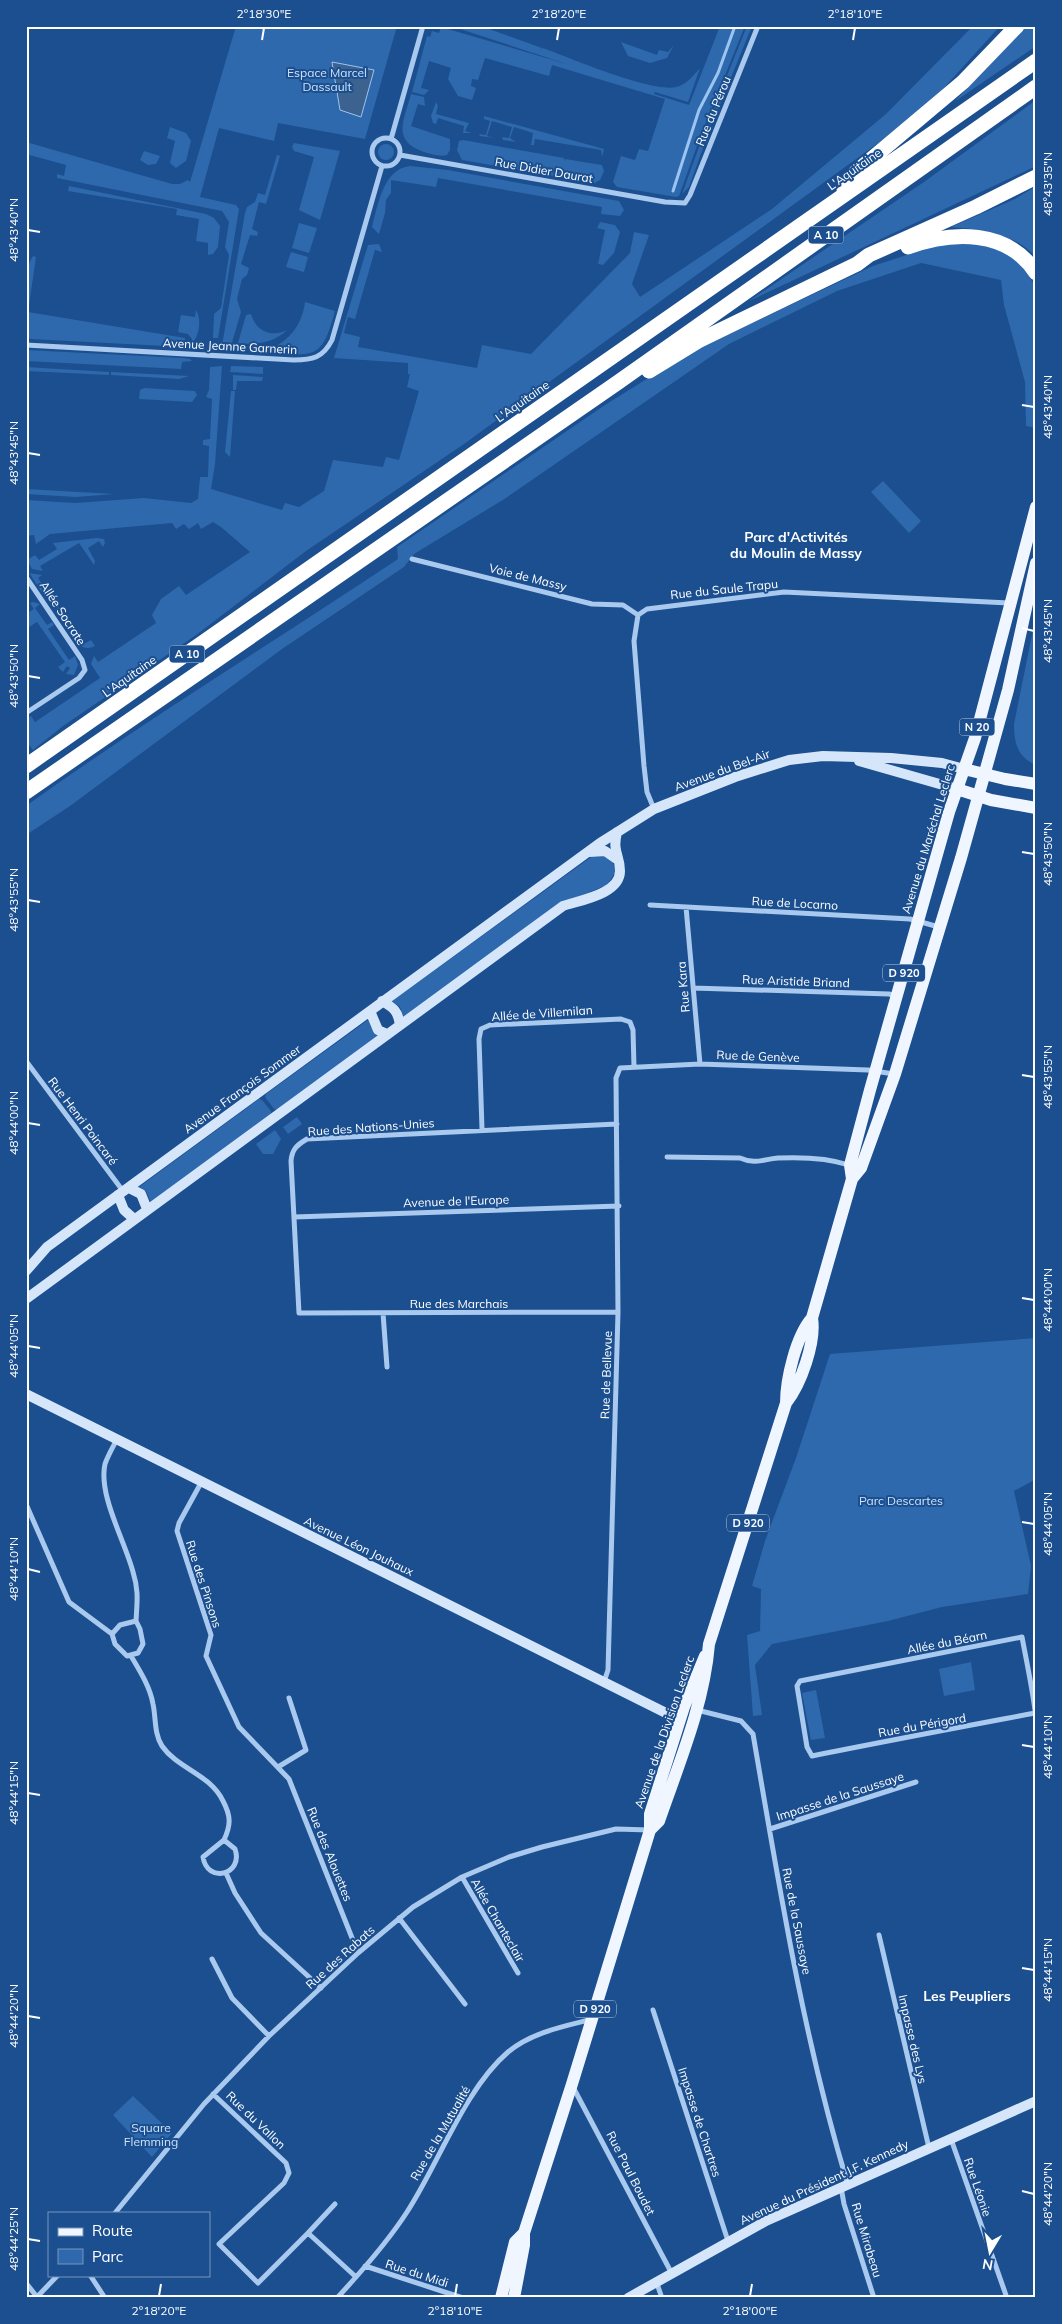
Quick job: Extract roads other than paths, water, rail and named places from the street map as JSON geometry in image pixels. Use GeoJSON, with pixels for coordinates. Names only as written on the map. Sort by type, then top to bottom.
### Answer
{"type":"FeatureCollection","features":[{"type":"Feature","properties":{"kind":"highway"},"geometry":{"type":"LineString","coordinates":[[839,197],[856,172],[963,82],[1017,26]]}},
{"type":"Feature","properties":{"kind":"highway","name":"L'Aquitaine"},"geometry":{"type":"LineString","coordinates":[[26,766],[1036,61]]}},
{"type":"Feature","properties":{"kind":"highway","name":"A 10"},"geometry":{"type":"LineString","coordinates":[[26,792],[617,383],[1036,87]]}},
{"type":"Feature","properties":{"kind":"highway"},"geometry":{"type":"LineString","coordinates":[[617,383],[642,375],[698,341],[857,264],[869,255],[976,207],[1036,177]]}},
{"type":"Feature","properties":{"kind":"highway"},"geometry":{"type":"LineString","coordinates":[[857,264],[867,263],[941,237],[964,236],[994,241],[1018,252],[1036,273]]}},
{"type":"Feature","properties":{"kind":"main road","name":"Avenue du Maréchal Leclerc"},"geometry":{"type":"LineString","coordinates":[[852,1179],[850,1165],[876,1070],[956,789],[975,738],[1009,603],[1036,507]]}},
{"type":"Feature","properties":{"kind":"main road","name":"Avenue du Maréchal Leclerc"},"geometry":{"type":"LineString","coordinates":[[709,1644],[786,1402],[796,1390],[806,1360],[814,1330],[812,1318],[852,1179],[861,1168],[894,1074],[939,927],[1008,690],[1036,563]]}},
{"type":"Feature","properties":{"kind":"main road"},"geometry":{"type":"LineString","coordinates":[[964,769],[1036,784]]}},
{"type":"Feature","properties":{"kind":"main road"},"geometry":{"type":"LineString","coordinates":[[956,789],[978,796],[1036,808]]}},
{"type":"Feature","properties":{"kind":"main road","name":"Avenue de la Division Leclerc"},"geometry":{"type":"LineString","coordinates":[[650,1830],[648,1818],[689,1713],[709,1644]]}},
{"type":"Feature","properties":{"kind":"main road","name":"D 920"},"geometry":{"type":"LineString","coordinates":[[514,2298],[524,2245],[524,2232],[572,2084],[650,1830],[659,1821],[677,1771],[689,1713]]}},
{"type":"Feature","properties":{"kind":"main road","name":"D 920"},"geometry":{"type":"LineString","coordinates":[[501,2298],[515,2242],[524,2232]]}},
{"type":"Feature","properties":{"kind":"street"},"geometry":{"type":"LineString","coordinates":[[391,139],[423,26]]}},
{"type":"Feature","properties":{"kind":"street","name":"Rue du Pérou"},"geometry":{"type":"LineString","coordinates":[[685,203],[758,26]]}},
{"type":"Feature","properties":{"kind":"street"},"geometry":{"type":"LineString","coordinates":[[382,139],[391,139],[398,145],[400,155],[394,164],[382,166],[375,161],[373,148],[382,139]]}},
{"type":"Feature","properties":{"kind":"street","name":"Rue Didier Daurat"},"geometry":{"type":"LineString","coordinates":[[400,155],[655,200],[685,203]]}},
{"type":"Feature","properties":{"kind":"street","name":"Avenue Jeanne Garnerin"},"geometry":{"type":"LineString","coordinates":[[26,345],[315,359],[326,351],[332,340],[382,166]]}},
{"type":"Feature","properties":{"kind":"street","name":"Voie de Massy"},"geometry":{"type":"LineString","coordinates":[[412,559],[592,604],[622,605],[638,615]]}},
{"type":"Feature","properties":{"kind":"street","name":"Allée Socrate"},"geometry":{"type":"LineString","coordinates":[[26,578],[82,660],[85,670],[79,678],[26,713]]}},
{"type":"Feature","properties":{"kind":"street","name":"Rue du Saule Trapu"},"geometry":{"type":"LineString","coordinates":[[638,615],[647,609],[659,606],[784,592],[1009,603]]}},
{"type":"Feature","properties":{"kind":"street"},"geometry":{"type":"LineString","coordinates":[[638,615],[634,641],[644,766],[647,792],[654,809]]}},
{"type":"Feature","properties":{"kind":"street","name":"Avenue du Bel-Air"},"geometry":{"type":"LineString","coordinates":[[617,832],[654,809],[773,764],[806,757],[843,757],[942,763],[964,769]]}},
{"type":"Feature","properties":{"kind":"street","name":"Avenue du Bel-Air"},"geometry":{"type":"LineString","coordinates":[[843,757],[956,789]]}},
{"type":"Feature","properties":{"kind":"street"},"geometry":{"type":"LineString","coordinates":[[387,1034],[378,1030],[370,1010],[617,832]]}},
{"type":"Feature","properties":{"kind":"street"},"geometry":{"type":"LineString","coordinates":[[26,1299],[564,906],[608,890],[618,880],[620,871],[616,856],[617,832]]}},
{"type":"Feature","properties":{"kind":"street"},"geometry":{"type":"LineString","coordinates":[[600,843],[616,856]]}},
{"type":"Feature","properties":{"kind":"street"},"geometry":{"type":"LineString","coordinates":[[588,852],[598,850],[616,856]]}},
{"type":"Feature","properties":{"kind":"street","name":"Rue de Locarno"},"geometry":{"type":"LineString","coordinates":[[650,904],[918,920],[939,927]]}},
{"type":"Feature","properties":{"kind":"street","name":"Rue Kara"},"geometry":{"type":"LineString","coordinates":[[686,907],[700,1064]]}},
{"type":"Feature","properties":{"kind":"street","name":"Rue Aristide Briand"},"geometry":{"type":"LineString","coordinates":[[693,988],[889,994],[898,996]]}},
{"type":"Feature","properties":{"kind":"street"},"geometry":{"type":"LineString","coordinates":[[382,1001],[396,1009],[399,1014],[400,1025]]}},
{"type":"Feature","properties":{"kind":"street","name":"Avenue François Sommer"},"geometry":{"type":"LineString","coordinates":[[26,1271],[47,1247],[370,1010]]}},
{"type":"Feature","properties":{"kind":"street","name":"Allée de Villemilan"},"geometry":{"type":"LineString","coordinates":[[482,1129],[479,1039],[481,1029],[490,1025],[621,1019],[630,1022],[633,1030],[634,1067]]}},
{"type":"Feature","properties":{"kind":"street","name":"Rue Henri Poincaré"},"geometry":{"type":"LineString","coordinates":[[26,1062],[123,1192]]}},
{"type":"Feature","properties":{"kind":"street","name":"Rue de Genève"},"geometry":{"type":"LineString","coordinates":[[620,1068],[700,1064],[876,1070],[894,1074]]}},
{"type":"Feature","properties":{"kind":"street","name":"Rue de Bellevue"},"geometry":{"type":"LineString","coordinates":[[604,1682],[608,1670],[618,1312],[619,1206],[616,1078],[620,1068]]}},
{"type":"Feature","properties":{"kind":"street","name":"Rue des Nations-Unies"},"geometry":{"type":"LineString","coordinates":[[299,1313],[291,1153],[296,1146],[307,1140],[482,1129],[617,1124]]}},
{"type":"Feature","properties":{"kind":"street"},"geometry":{"type":"LineString","coordinates":[[667,1157],[740,1158],[749,1162],[767,1162],[776,1158],[833,1161],[850,1165]]}},
{"type":"Feature","properties":{"kind":"street"},"geometry":{"type":"LineString","coordinates":[[134,1219],[124,1210],[123,1192],[141,1194],[146,1201],[147,1209]]}},
{"type":"Feature","properties":{"kind":"street","name":"Avenue de l'Europe"},"geometry":{"type":"LineString","coordinates":[[294,1217],[619,1206]]}},
{"type":"Feature","properties":{"kind":"street","name":"Rue des Marchais"},"geometry":{"type":"LineString","coordinates":[[299,1313],[618,1312]]}},
{"type":"Feature","properties":{"kind":"street"},"geometry":{"type":"LineString","coordinates":[[383,1313],[387,1367]]}},
{"type":"Feature","properties":{"kind":"street","name":"Avenue Léon Jouhaux"},"geometry":{"type":"LineString","coordinates":[[26,1394],[202,1480],[668,1714],[689,1713]]}},
{"type":"Feature","properties":{"kind":"street"},"geometry":{"type":"LineString","coordinates":[[26,1504],[69,1602],[112,1634],[114,1644],[127,1656],[138,1653],[143,1644],[140,1629],[136,1622],[139,1602],[134,1573],[114,1520],[104,1478],[106,1464],[117,1439]]}},
{"type":"Feature","properties":{"kind":"street","name":"Rue des Pinsons"},"geometry":{"type":"LineString","coordinates":[[202,1480],[178,1523],[177,1531],[211,1635],[206,1656],[239,1727],[278,1766]]}},
{"type":"Feature","properties":{"kind":"street"},"geometry":{"type":"LineString","coordinates":[[112,1634],[120,1625],[136,1622]]}},
{"type":"Feature","properties":{"kind":"street","name":"Allée du Béarn"},"geometry":{"type":"LineString","coordinates":[[812,1756],[807,1747],[797,1693],[800,1681],[1022,1637],[1036,1713]]}},
{"type":"Feature","properties":{"kind":"street"},"geometry":{"type":"LineString","coordinates":[[131,1656],[144,1678],[153,1703],[160,1743],[170,1758],[202,1776],[218,1790],[229,1812],[230,1826],[224,1840],[203,1857],[210,1871],[220,1874],[226,1874],[235,1866],[237,1854],[235,1849],[224,1840]]}},
{"type":"Feature","properties":{"kind":"street"},"geometry":{"type":"LineString","coordinates":[[278,1766],[306,1750],[289,1698]]}},
{"type":"Feature","properties":{"kind":"street","name":"Rue de la Saussaye"},"geometry":{"type":"LineString","coordinates":[[689,1713],[741,1721],[753,1734],[782,1907],[844,2186]]}},
{"type":"Feature","properties":{"kind":"street"},"geometry":{"type":"LineString","coordinates":[[1036,1713],[1036,1718]]}},
{"type":"Feature","properties":{"kind":"street","name":"Rue du Périgord"},"geometry":{"type":"LineString","coordinates":[[812,1756],[1036,1713]]}},
{"type":"Feature","properties":{"kind":"street","name":"Rue des Alouettes"},"geometry":{"type":"LineString","coordinates":[[278,1766],[289,1779],[358,1953]]}},
{"type":"Feature","properties":{"kind":"street","name":"Impasse de la Saussaye"},"geometry":{"type":"LineString","coordinates":[[770,1829],[916,1782]]}},
{"type":"Feature","properties":{"kind":"street","name":"Rue des Rabats"},"geometry":{"type":"LineString","coordinates":[[116,2212],[213,2094],[269,2036],[398,1918],[462,1877],[509,1857],[542,1846],[616,1829],[650,1830]]}},
{"type":"Feature","properties":{"kind":"street"},"geometry":{"type":"LineString","coordinates":[[226,1874],[235,1893],[261,1933],[322,1988]]}},
{"type":"Feature","properties":{"kind":"street","name":"Allée Chanteclair"},"geometry":{"type":"LineString","coordinates":[[462,1877],[518,1973]]}},
{"type":"Feature","properties":{"kind":"street"},"geometry":{"type":"LineString","coordinates":[[398,1918],[465,2004]]}},
{"type":"Feature","properties":{"kind":"street","name":"Impasse des Lys"},"geometry":{"type":"LineString","coordinates":[[879,1935],[929,2148]]}},
{"type":"Feature","properties":{"kind":"street"},"geometry":{"type":"LineString","coordinates":[[212,1959],[232,1998],[269,2036]]}},
{"type":"Feature","properties":{"kind":"street","name":"Impasse de Chartres"},"geometry":{"type":"LineString","coordinates":[[653,2010],[728,2241]]}},
{"type":"Feature","properties":{"kind":"street","name":"Rue de la Mutualité"},"geometry":{"type":"LineString","coordinates":[[337,2298],[365,2266],[406,2212],[479,2086],[509,2052],[545,2031],[592,2020]]}},
{"type":"Feature","properties":{"kind":"street","name":"Rue Paul Boudet"},"geometry":{"type":"LineString","coordinates":[[572,2084],[671,2272]]}},
{"type":"Feature","properties":{"kind":"street","name":"Rue du Vallon"},"geometry":{"type":"LineString","coordinates":[[213,2094],[286,2164],[290,2173],[284,2183],[219,2244],[258,2283],[335,2204]]}},
{"type":"Feature","properties":{"kind":"street","name":"Avenue du Président J.F. Kennedy"},"geometry":{"type":"LineString","coordinates":[[628,2298],[671,2272],[766,2221],[1036,2101]]}},
{"type":"Feature","properties":{"kind":"street","name":"Rue Léonie"},"geometry":{"type":"LineString","coordinates":[[951,2139],[1007,2298]]}},
{"type":"Feature","properties":{"kind":"street","name":"Rue Mirabeau"},"geometry":{"type":"LineString","coordinates":[[844,2186],[844,2204],[874,2298]]}},
{"type":"Feature","properties":{"kind":"street"},"geometry":{"type":"LineString","coordinates":[[308,2233],[356,2277]]}},
{"type":"Feature","properties":{"kind":"street","name":"Rue du Midi"},"geometry":{"type":"LineString","coordinates":[[365,2266],[463,2298]]}},
{"type":"Feature","properties":{"kind":"street"},"geometry":{"type":"LineString","coordinates":[[26,2283],[37,2297],[57,2276]]}},
{"type":"Feature","properties":{"kind":"street"},"geometry":{"type":"LineString","coordinates":[[91,2276],[105,2298]]}},
{"type":"Feature","properties":{"kind":"street"},"geometry":{"type":"LineString","coordinates":[[656,2281],[662,2298]]}},
{"type":"Feature","properties":{"kind":"waterway"},"geometry":{"type":"LineString","coordinates":[[673,191],[699,110],[718,73],[735,26]]}},
{"type":"Feature","properties":{"kind":"district","name":"Parc d'Activités du Moulin de Massy"},"geometry":{"type":"Point","coordinates":[796,546]}},
{"type":"Feature","properties":{"kind":"district","name":"Les Peupliers"},"geometry":{"type":"Point","coordinates":[967,1996]}},
{"type":"Feature","properties":{"kind":"park label","name":"Espace Marcel Dassault"},"geometry":{"type":"Point","coordinates":[327,79]}},
{"type":"Feature","properties":{"kind":"park label","name":"Parc Descartes"},"geometry":{"type":"Point","coordinates":[901,1500]}},
{"type":"Feature","properties":{"kind":"park label","name":"Square Flemming"},"geometry":{"type":"Point","coordinates":[151,2134]}}]}
